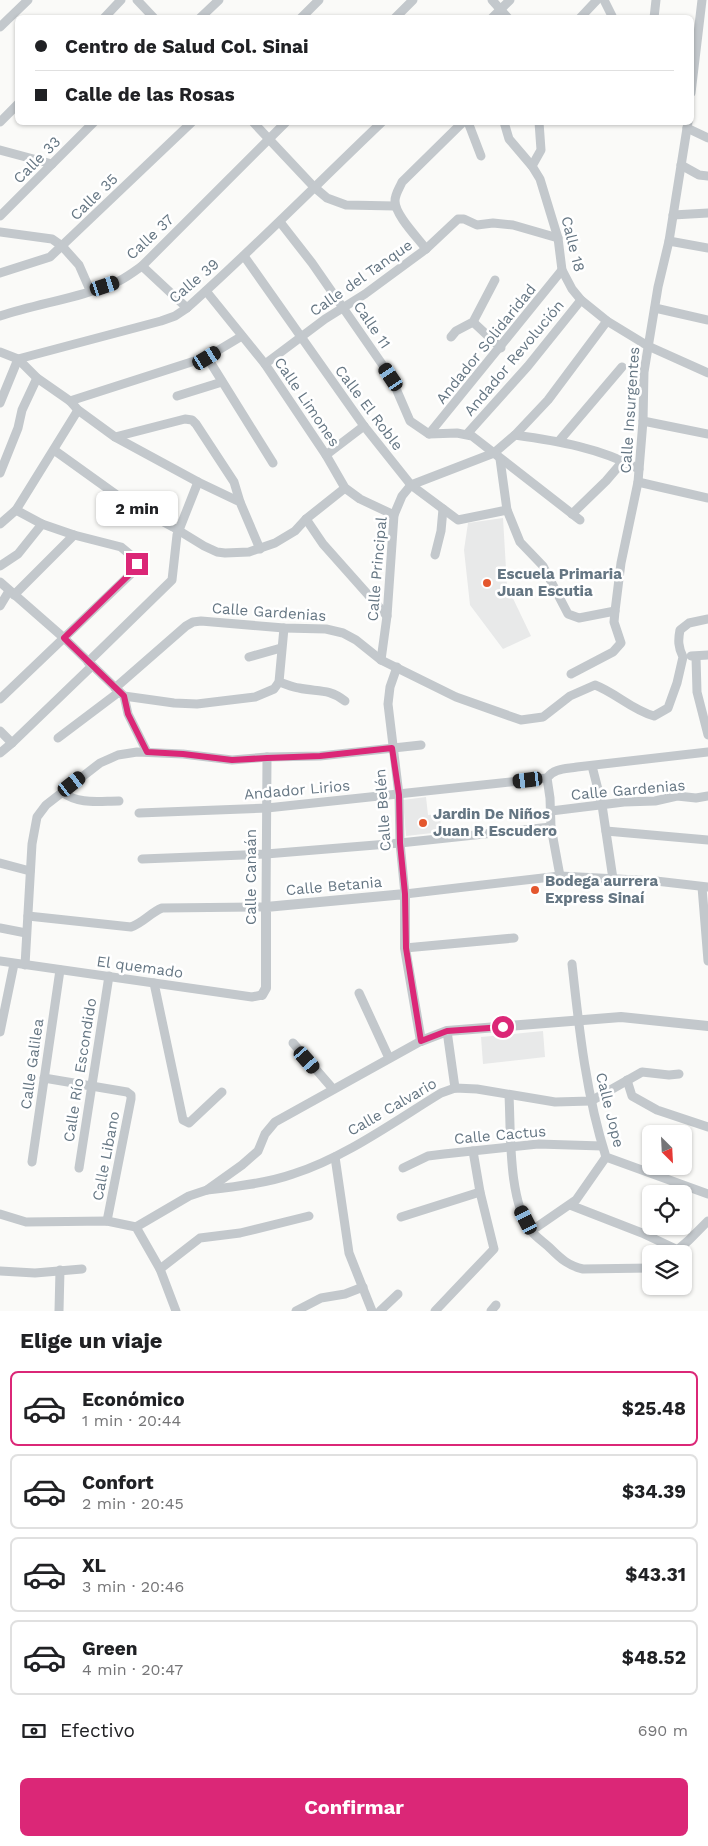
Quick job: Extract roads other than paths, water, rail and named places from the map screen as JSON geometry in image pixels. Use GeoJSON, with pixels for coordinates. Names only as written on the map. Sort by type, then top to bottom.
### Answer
{"type":"FeatureCollection","features":[{"type":"Feature","properties":{"kind":"street"},"geometry":{"type":"LineString","coordinates":[[0,27],[28,0]]}},
{"type":"Feature","properties":{"kind":"street"},"geometry":{"type":"LineString","coordinates":[[107,15],[121,0]]}},
{"type":"Feature","properties":{"kind":"street"},"geometry":{"type":"LineString","coordinates":[[137,0],[151,15]]}},
{"type":"Feature","properties":{"kind":"street"},"geometry":{"type":"LineString","coordinates":[[203,15],[219,0]]}},
{"type":"Feature","properties":{"kind":"street"},"geometry":{"type":"LineString","coordinates":[[304,15],[319,0]]}},
{"type":"Feature","properties":{"kind":"street"},"geometry":{"type":"LineString","coordinates":[[398,15],[413,0]]}},
{"type":"Feature","properties":{"kind":"street"},"geometry":{"type":"LineString","coordinates":[[492,0],[505,15]]}},
{"type":"Feature","properties":{"kind":"street"},"geometry":{"type":"LineString","coordinates":[[495,15],[510,0]]}},
{"type":"Feature","properties":{"kind":"street"},"geometry":{"type":"LineString","coordinates":[[583,15],[597,0]]}},
{"type":"Feature","properties":{"kind":"street"},"geometry":{"type":"LineString","coordinates":[[604,0],[612,15]]}},
{"type":"Feature","properties":{"kind":"street"},"geometry":{"type":"LineString","coordinates":[[654,15],[656,0]]}},
{"type":"Feature","properties":{"kind":"street"},"geometry":{"type":"LineString","coordinates":[[694,68],[702,0]]}},
{"type":"Feature","properties":{"kind":"street"},"geometry":{"type":"LineString","coordinates":[[0,122],[15,107]]}},
{"type":"Feature","properties":{"kind":"street","name":"Calle 33"},"geometry":{"type":"LineString","coordinates":[[0,216],[91,125]]}},
{"type":"Feature","properties":{"kind":"street","name":"Calle 35"},"geometry":{"type":"LineString","coordinates":[[0,273],[50,257],[189,125]]}},
{"type":"Feature","properties":{"kind":"street"},"geometry":{"type":"LineString","coordinates":[[255,125],[314,187],[327,198],[346,205],[395,206]]}},
{"type":"Feature","properties":{"kind":"street","name":"Calle 37"},"geometry":{"type":"LineString","coordinates":[[0,316],[120,281],[142,266],[283,125]]}},
{"type":"Feature","properties":{"kind":"street","name":"Calle 39"},"geometry":{"type":"LineString","coordinates":[[18,359],[175,316],[187,308],[244,256],[379,125]]}},
{"type":"Feature","properties":{"kind":"street"},"geometry":{"type":"LineString","coordinates":[[426,248],[399,215],[395,206],[396,194],[402,182],[460,125]]}},
{"type":"Feature","properties":{"kind":"street"},"geometry":{"type":"LineString","coordinates":[[469,125],[481,156]]}},
{"type":"Feature","properties":{"kind":"street","name":"Calle 18"},"geometry":{"type":"LineString","coordinates":[[505,125],[509,139],[532,166],[540,179],[558,238],[562,270],[572,289],[581,300],[607,321],[648,346],[708,373]]}},
{"type":"Feature","properties":{"kind":"street"},"geometry":{"type":"LineString","coordinates":[[532,166],[541,150],[539,125]]}},
{"type":"Feature","properties":{"kind":"street"},"geometry":{"type":"LineString","coordinates":[[688,125],[708,138]]}},
{"type":"Feature","properties":{"kind":"street","name":"Calle Insurgentes"},"geometry":{"type":"LineString","coordinates":[[571,674],[618,648],[621,643],[614,622],[621,563],[638,482],[643,421],[644,372],[688,125]]}},
{"type":"Feature","properties":{"kind":"street"},"geometry":{"type":"LineString","coordinates":[[0,150],[52,164]]}},
{"type":"Feature","properties":{"kind":"street"},"geometry":{"type":"LineString","coordinates":[[681,165],[699,175],[708,176]]}},
{"type":"Feature","properties":{"kind":"street"},"geometry":{"type":"LineString","coordinates":[[673,215],[708,213]]}},
{"type":"Feature","properties":{"kind":"street","name":"Calle del Tanque"},"geometry":{"type":"LineString","coordinates":[[265,364],[325,319],[365,294],[426,248],[458,218],[464,218],[477,225],[492,223],[513,225],[558,238]]}},
{"type":"Feature","properties":{"kind":"street","name":"Calle 11"},"geometry":{"type":"LineString","coordinates":[[280,222],[312,263],[391,377],[410,421],[429,434]]}},
{"type":"Feature","properties":{"kind":"street"},"geometry":{"type":"LineString","coordinates":[[0,232],[52,239],[62,246],[79,265],[90,290]]}},
{"type":"Feature","properties":{"kind":"street"},"geometry":{"type":"LineString","coordinates":[[668,241],[708,248]]}},
{"type":"Feature","properties":{"kind":"street","name":"Calle El Roble"},"geometry":{"type":"LineString","coordinates":[[244,256],[364,426],[411,484],[458,520],[507,510]]}},
{"type":"Feature","properties":{"kind":"street"},"geometry":{"type":"LineString","coordinates":[[142,266],[187,308]]}},
{"type":"Feature","properties":{"kind":"street","name":"Andador Solidaridad"},"geometry":{"type":"LineString","coordinates":[[429,434],[501,348],[562,270]]}},
{"type":"Feature","properties":{"kind":"street"},"geometry":{"type":"LineString","coordinates":[[451,337],[456,331],[473,322],[495,280]]}},
{"type":"Feature","properties":{"kind":"street","name":"Calle Limones"},"geometry":{"type":"LineString","coordinates":[[206,291],[265,364],[326,455],[345,488],[360,499],[394,515]]}},
{"type":"Feature","properties":{"kind":"street","name":"Andador Revolución"},"geometry":{"type":"LineString","coordinates":[[467,434],[528,366],[581,300]]}},
{"type":"Feature","properties":{"kind":"street"},"geometry":{"type":"LineString","coordinates":[[655,308],[708,320]]}},
{"type":"Feature","properties":{"kind":"street"},"geometry":{"type":"LineString","coordinates":[[411,484],[497,456],[514,435],[548,400],[607,321]]}},
{"type":"Feature","properties":{"kind":"street"},"geometry":{"type":"LineString","coordinates":[[473,322],[501,348]]}},
{"type":"Feature","properties":{"kind":"street"},"geometry":{"type":"LineString","coordinates":[[70,402],[207,358],[242,336]]}},
{"type":"Feature","properties":{"kind":"street"},"geometry":{"type":"LineString","coordinates":[[0,352],[18,359],[37,378],[115,437],[198,482],[240,502]]}},
{"type":"Feature","properties":{"kind":"street"},"geometry":{"type":"LineString","coordinates":[[207,358],[273,463]]}},
{"type":"Feature","properties":{"kind":"street"},"geometry":{"type":"LineString","coordinates":[[0,403],[18,359]]}},
{"type":"Feature","properties":{"kind":"street"},"geometry":{"type":"LineString","coordinates":[[559,441],[622,367]]}},
{"type":"Feature","properties":{"kind":"street"},"geometry":{"type":"LineString","coordinates":[[0,472],[18,428],[19,418],[37,378]]}},
{"type":"Feature","properties":{"kind":"street"},"geometry":{"type":"LineString","coordinates":[[177,396],[222,382]]}},
{"type":"Feature","properties":{"kind":"street"},"geometry":{"type":"LineString","coordinates":[[0,524],[16,510],[78,410]]}},
{"type":"Feature","properties":{"kind":"street"},"geometry":{"type":"LineString","coordinates":[[115,437],[185,419],[192,420],[234,482],[240,502],[260,550]]}},
{"type":"Feature","properties":{"kind":"street"},"geometry":{"type":"LineString","coordinates":[[643,421],[708,434]]}},
{"type":"Feature","properties":{"kind":"street"},"geometry":{"type":"LineString","coordinates":[[326,455],[364,426]]}},
{"type":"Feature","properties":{"kind":"street"},"geometry":{"type":"LineString","coordinates":[[429,434],[467,434],[472,436],[576,517],[624,460]]}},
{"type":"Feature","properties":{"kind":"street"},"geometry":{"type":"LineString","coordinates":[[514,435],[559,441],[608,454],[624,460],[639,469]]}},
{"type":"Feature","properties":{"kind":"street"},"geometry":{"type":"LineString","coordinates":[[54,450],[125,501],[217,552],[260,550],[276,543],[295,531],[306,519],[345,488]]}},
{"type":"Feature","properties":{"kind":"street"},"geometry":{"type":"LineString","coordinates":[[497,456],[507,510],[520,542],[543,566],[568,614],[579,618],[615,611]]}},
{"type":"Feature","properties":{"kind":"street"},"geometry":{"type":"LineString","coordinates":[[0,753],[172,580],[177,535],[198,482]]}},
{"type":"Feature","properties":{"kind":"street"},"geometry":{"type":"LineString","coordinates":[[638,482],[708,498]]}},
{"type":"Feature","properties":{"kind":"street","name":"Calle Principal"},"geometry":{"type":"LineString","coordinates":[[381,660],[387,616],[394,515],[402,496],[411,484]]}},
{"type":"Feature","properties":{"kind":"street"},"geometry":{"type":"LineString","coordinates":[[434,555],[441,531],[443,509]]}},
{"type":"Feature","properties":{"kind":"street"},"geometry":{"type":"LineString","coordinates":[[2,694],[64,638],[134,570],[137,564],[134,557],[121,547],[74,535],[42,524],[16,510]]}},
{"type":"Feature","properties":{"kind":"street"},"geometry":{"type":"LineString","coordinates":[[306,519],[323,544],[387,616]]}},
{"type":"Feature","properties":{"kind":"street"},"geometry":{"type":"LineString","coordinates":[[0,566],[18,554],[42,524]]}},
{"type":"Feature","properties":{"kind":"street"},"geometry":{"type":"LineString","coordinates":[[0,606],[11,593],[74,535]]}},
{"type":"Feature","properties":{"kind":"street"},"geometry":{"type":"LineString","coordinates":[[0,582],[64,638],[119,692],[147,752]]}},
{"type":"Feature","properties":{"kind":"street"},"geometry":{"type":"LineString","coordinates":[[708,619],[689,623],[680,630],[678,640],[679,649],[683,656],[696,657],[708,655]]}},
{"type":"Feature","properties":{"kind":"street","name":"Calle Gardenias"},"geometry":{"type":"LineString","coordinates":[[58,738],[119,692],[186,626],[200,621],[284,628],[326,629],[342,633],[356,640],[381,660],[456,697],[520,720],[543,717],[570,696],[595,685],[604,688],[643,713],[654,716],[662,713],[668,708],[677,683],[683,656]]}},
{"type":"Feature","properties":{"kind":"street"},"geometry":{"type":"LineString","coordinates":[[119,692],[174,703],[197,704],[255,697],[274,689],[279,682],[284,628]]}},
{"type":"Feature","properties":{"kind":"street"},"geometry":{"type":"LineString","coordinates":[[249,658],[281,648]]}},
{"type":"Feature","properties":{"kind":"street"},"geometry":{"type":"LineString","coordinates":[[696,657],[698,692],[705,704],[708,735]]}},
{"type":"Feature","properties":{"kind":"street","name":"Calle Belén"},"geometry":{"type":"LineString","coordinates":[[397,667],[390,687],[388,704],[399,795],[406,948],[421,1041]]}},
{"type":"Feature","properties":{"kind":"street"},"geometry":{"type":"LineString","coordinates":[[279,682],[299,688],[336,694],[345,701]]}},
{"type":"Feature","properties":{"kind":"street"},"geometry":{"type":"LineString","coordinates":[[0,731],[12,743]]}},
{"type":"Feature","properties":{"kind":"street"},"geometry":{"type":"LineString","coordinates":[[25,965],[32,844],[37,817],[46,805],[100,764],[118,755],[147,752],[232,760],[320,756],[421,745]]}},
{"type":"Feature","properties":{"kind":"street","name":"Andador Lirios"},"geometry":{"type":"LineString","coordinates":[[139,813],[267,808],[399,795],[548,775],[556,770],[708,752]]}},
{"type":"Feature","properties":{"kind":"street","name":"Calle Canaán"},"geometry":{"type":"LineString","coordinates":[[262,995],[266,988],[267,758]]}},
{"type":"Feature","properties":{"kind":"street"},"geometry":{"type":"LineString","coordinates":[[592,766],[602,805],[614,879]]}},
{"type":"Feature","properties":{"kind":"street"},"geometry":{"type":"LineString","coordinates":[[548,775],[551,827],[560,876]]}},
{"type":"Feature","properties":{"kind":"street"},"geometry":{"type":"LineString","coordinates":[[62,792],[78,801],[120,802]]}},
{"type":"Feature","properties":{"kind":"street","name":"Calle Gardenias"},"geometry":{"type":"LineString","coordinates":[[551,811],[602,805],[655,802],[677,796],[696,798],[708,796]]}},
{"type":"Feature","properties":{"kind":"street"},"geometry":{"type":"LineString","coordinates":[[142,859],[266,854],[400,843],[551,827]]}},
{"type":"Feature","properties":{"kind":"street"},"geometry":{"type":"LineString","coordinates":[[606,831],[708,840]]}},
{"type":"Feature","properties":{"kind":"street"},"geometry":{"type":"LineString","coordinates":[[0,864],[30,871]]}},
{"type":"Feature","properties":{"kind":"street","name":"Calle Betania"},"geometry":{"type":"LineString","coordinates":[[28,916],[132,926],[142,923],[153,912],[162,908],[266,907],[405,894],[560,876],[656,881],[705,887]]}},
{"type":"Feature","properties":{"kind":"street"},"geometry":{"type":"LineString","coordinates":[[705,887],[708,961]]}},
{"type":"Feature","properties":{"kind":"street"},"geometry":{"type":"LineString","coordinates":[[0,928],[26,933]]}},
{"type":"Feature","properties":{"kind":"street"},"geometry":{"type":"LineString","coordinates":[[406,948],[514,938]]}},
{"type":"Feature","properties":{"kind":"street","name":"El quemado"},"geometry":{"type":"LineString","coordinates":[[0,961],[252,998],[262,995]]}},
{"type":"Feature","properties":{"kind":"street"},"geometry":{"type":"LineString","coordinates":[[0,1032],[1,1016],[14,964]]}},
{"type":"Feature","properties":{"kind":"street","name":"Calle Jope"},"geometry":{"type":"LineString","coordinates":[[572,964],[578,1021],[591,1101],[606,1157],[708,1194]]}},
{"type":"Feature","properties":{"kind":"street","name":"Calle Galilea"},"geometry":{"type":"LineString","coordinates":[[32,1162],[60,970]]}},
{"type":"Feature","properties":{"kind":"street","name":"Calle Río Escondido"},"geometry":{"type":"LineString","coordinates":[[78,1168],[109,976]]}},
{"type":"Feature","properties":{"kind":"street"},"geometry":{"type":"LineString","coordinates":[[154,983],[183,1120],[189,1123],[222,1092]]}},
{"type":"Feature","properties":{"kind":"street"},"geometry":{"type":"LineString","coordinates":[[359,993],[389,1058]]}},
{"type":"Feature","properties":{"kind":"street"},"geometry":{"type":"LineString","coordinates":[[0,1214],[26,1222],[107,1221],[136,1227],[189,1196],[206,1190],[242,1165],[258,1151],[265,1134],[275,1122],[421,1041],[447,1031],[621,1016],[708,1026]]}},
{"type":"Feature","properties":{"kind":"street"},"geometry":{"type":"LineString","coordinates":[[447,1031],[455,1088]]}},
{"type":"Feature","properties":{"kind":"street"},"geometry":{"type":"LineString","coordinates":[[293,1043],[333,1089]]}},
{"type":"Feature","properties":{"kind":"street","name":"Calle Calvario"},"geometry":{"type":"LineString","coordinates":[[206,1190],[293,1175],[335,1157],[441,1093],[455,1088],[477,1089],[555,1102],[591,1101],[642,1072],[669,1075],[679,1074]]}},
{"type":"Feature","properties":{"kind":"street","name":"Calle Libano"},"geometry":{"type":"LineString","coordinates":[[44,1078],[127,1092],[131,1095],[107,1221]]}},
{"type":"Feature","properties":{"kind":"street"},"geometry":{"type":"LineString","coordinates":[[627,1080],[632,1096],[657,1110],[708,1127]]}},
{"type":"Feature","properties":{"kind":"street"},"geometry":{"type":"LineString","coordinates":[[509,1095],[514,1178],[521,1210],[532,1231],[567,1264],[575,1268],[642,1268]]}},
{"type":"Feature","properties":{"kind":"street","name":"Calle Cactus"},"geometry":{"type":"LineString","coordinates":[[403,1168],[428,1156],[512,1146],[538,1144],[602,1146]]}},
{"type":"Feature","properties":{"kind":"street"},"geometry":{"type":"LineString","coordinates":[[435,1311],[494,1249],[480,1192],[473,1151]]}},
{"type":"Feature","properties":{"kind":"street"},"geometry":{"type":"LineString","coordinates":[[335,1157],[349,1253],[372,1311]]}},
{"type":"Feature","properties":{"kind":"street"},"geometry":{"type":"LineString","coordinates":[[532,1231],[576,1200],[606,1157]]}},
{"type":"Feature","properties":{"kind":"street"},"geometry":{"type":"LineString","coordinates":[[401,1217],[480,1192]]}},
{"type":"Feature","properties":{"kind":"street"},"geometry":{"type":"LineString","coordinates":[[570,1205],[642,1233],[663,1245]]}},
{"type":"Feature","properties":{"kind":"street"},"geometry":{"type":"LineString","coordinates":[[160,1269],[200,1238],[240,1233],[309,1216]]}},
{"type":"Feature","properties":{"kind":"street"},"geometry":{"type":"LineString","coordinates":[[683,1245],[708,1220]]}},
{"type":"Feature","properties":{"kind":"street"},"geometry":{"type":"LineString","coordinates":[[136,1227],[160,1269],[173,1310]]}},
{"type":"Feature","properties":{"kind":"street"},"geometry":{"type":"LineString","coordinates":[[0,1272],[35,1273],[82,1269]]}},
{"type":"Feature","properties":{"kind":"street"},"geometry":{"type":"LineString","coordinates":[[59,1311],[60,1270]]}},
{"type":"Feature","properties":{"kind":"street"},"geometry":{"type":"LineString","coordinates":[[296,1311],[321,1298],[345,1294],[363,1287]]}},
{"type":"Feature","properties":{"kind":"street"},"geometry":{"type":"LineString","coordinates":[[380,1311],[398,1294]]}},
{"type":"Feature","properties":{"kind":"place","name":"Escuela Primaria Juan Escutia"},"geometry":{"type":"Point","coordinates":[487,583]}},
{"type":"Feature","properties":{"kind":"place","name":"Jardin De Niños Juan R Escudero"},"geometry":{"type":"Point","coordinates":[423,823]}},
{"type":"Feature","properties":{"kind":"place","name":"Bodega aurrera Express Sinaí"},"geometry":{"type":"Point","coordinates":[535,890]}}]}
